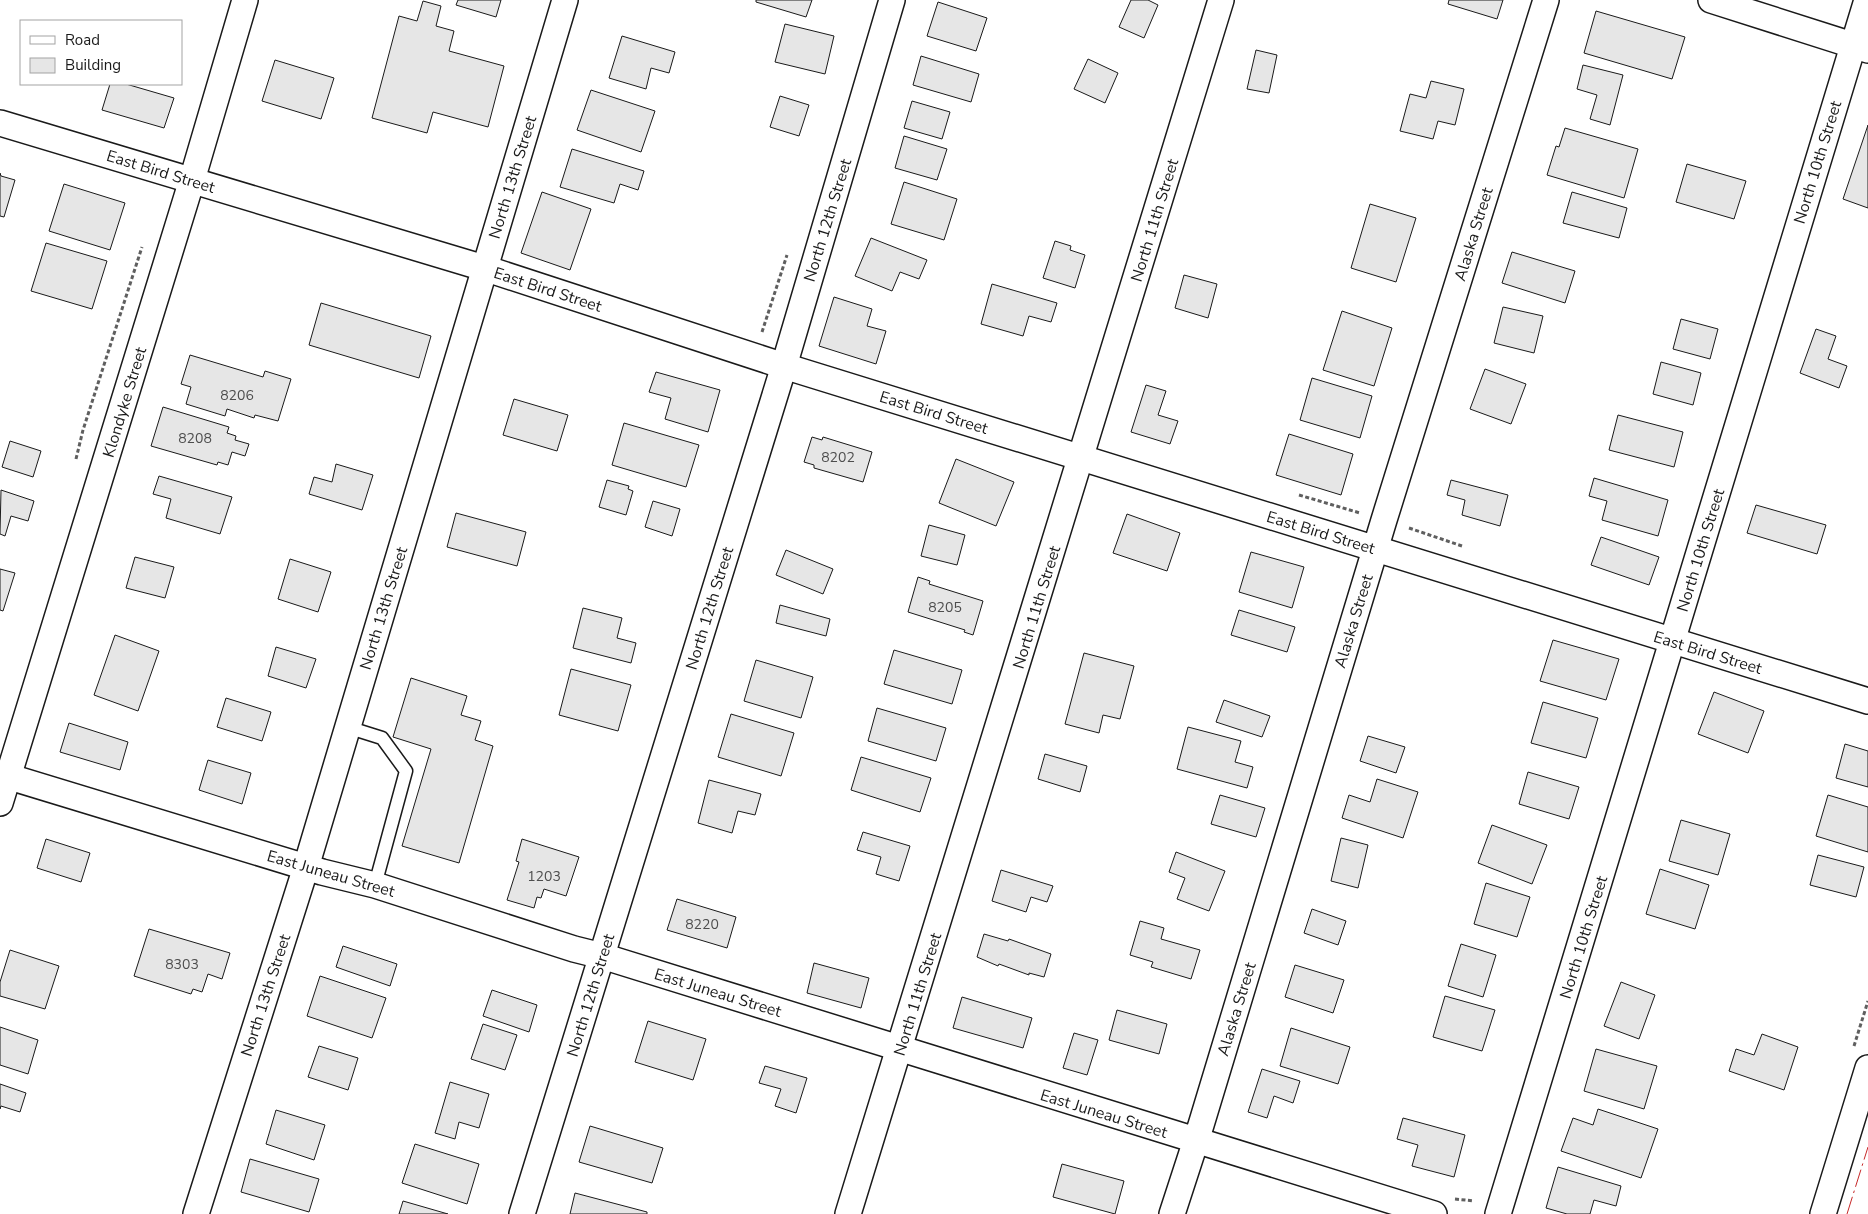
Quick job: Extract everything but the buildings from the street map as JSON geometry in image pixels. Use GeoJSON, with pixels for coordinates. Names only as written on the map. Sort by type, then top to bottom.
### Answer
{"type":"FeatureCollection","features":[{"type":"Feature","properties":{"kind":"street","name":"Klondyke Street"},"geometry":{"type":"LineString","coordinates":[[0,804],[4,775],[192,180],[245,0]]}},
{"type":"Feature","properties":{"kind":"street","name":"North 13th Street"},"geometry":{"type":"LineString","coordinates":[[196,1214],[306,866],[565,0]]}},
{"type":"Feature","properties":{"kind":"street","name":"North 12th Street"},"geometry":{"type":"LineString","coordinates":[[522,1214],[784,366],[892,0]]}},
{"type":"Feature","properties":{"kind":"street","name":"North 11th Street"},"geometry":{"type":"LineString","coordinates":[[848,1214],[1082,458],[1221,0]]}},
{"type":"Feature","properties":{"kind":"street","name":"Alaska Street"},"geometry":{"type":"LineString","coordinates":[[1172,1214],[1196,1141],[1375,548],[1546,0]]}},
{"type":"Feature","properties":{"kind":"street"},"geometry":{"type":"LineString","coordinates":[[1711,0],[1860,48]]}},
{"type":"Feature","properties":{"kind":"street","name":"North 10th Street"},"geometry":{"type":"LineString","coordinates":[[1498,1214],[1673,641],[1860,48],[1867,0]]}},
{"type":"Feature","properties":{"kind":"street","name":"East Bird Street"},"geometry":{"type":"LineString","coordinates":[[0,123],[484,268],[784,366],[1868,701]]}},
{"type":"Feature","properties":{"kind":"street","name":"East Juneau Street"},"geometry":{"type":"LineString","coordinates":[[4,775],[375,885],[574,949],[602,956],[900,1050],[1434,1214]]}},
{"type":"Feature","properties":{"kind":"street"},"geometry":{"type":"LineString","coordinates":[[1823,1214],[1868,1068]]}},
{"type":"Feature","properties":{"kind":"lane"},"geometry":{"type":"LineString","coordinates":[[347,727],[382,738],[406,770],[375,885]]}},
{"type":"Feature","properties":{"kind":"power"},"geometry":{"type":"LineString","coordinates":[[1847,1214],[1868,1147]]}}]}
